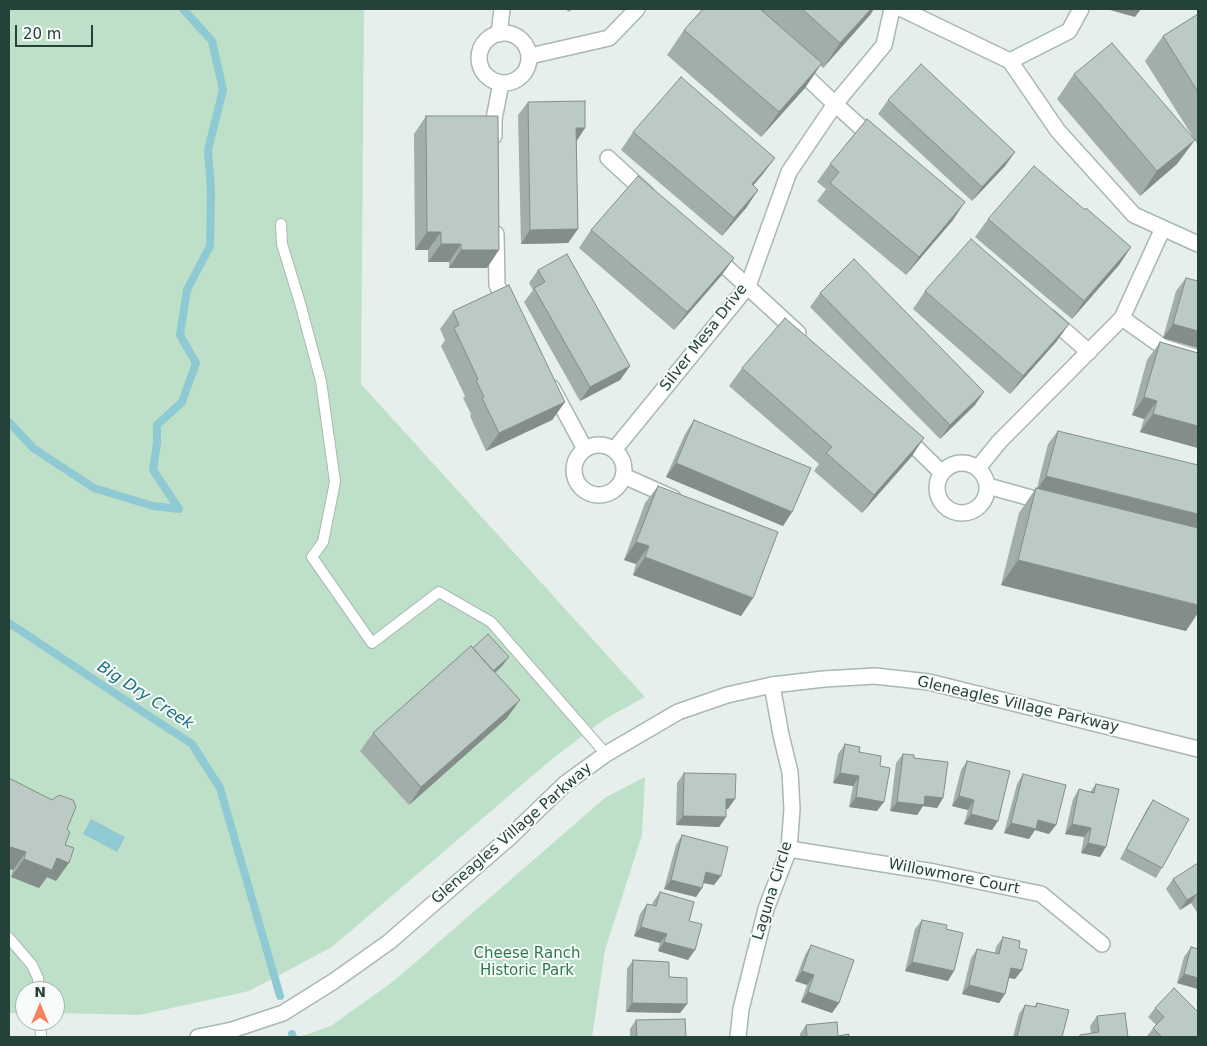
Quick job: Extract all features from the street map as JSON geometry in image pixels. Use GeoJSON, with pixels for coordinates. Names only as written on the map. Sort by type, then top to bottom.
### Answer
{"type":"FeatureCollection","features":[{"type":"Feature","properties":{"kind":"street"},"geometry":{"type":"LineString","coordinates":[[499,34],[502,9]]}},
{"type":"Feature","properties":{"kind":"street"},"geometry":{"type":"LineString","coordinates":[[530,56],[609,38],[636,9]]}},
{"type":"Feature","properties":{"kind":"street","name":"Silver Mesa Drive"},"geometry":{"type":"LineString","coordinates":[[614,450],[748,286],[789,172],[835,104],[884,45],[892,9]]}},
{"type":"Feature","properties":{"kind":"street"},"geometry":{"type":"LineString","coordinates":[[902,9],[1010,61],[1058,131],[1134,215],[1198,244]]}},
{"type":"Feature","properties":{"kind":"street"},"geometry":{"type":"LineString","coordinates":[[1010,61],[1069,31],[1081,9]]}},
{"type":"Feature","properties":{"kind":"street"},"geometry":{"type":"LineString","coordinates":[[507,33],[519,38],[527,46],[530,56],[529,64],[523,76],[514,82],[501,83],[491,80],[484,74],[480,65],[480,52],[484,43],[491,37],[499,34],[507,33]]}},
{"type":"Feature","properties":{"kind":"street"},"geometry":{"type":"LineString","coordinates":[[785,56],[886,150]]}},
{"type":"Feature","properties":{"kind":"street"},"geometry":{"type":"LineString","coordinates":[[494,150],[494,119],[501,83]]}},
{"type":"Feature","properties":{"kind":"street"},"geometry":{"type":"LineString","coordinates":[[608,158],[659,205]]}},
{"type":"Feature","properties":{"kind":"street"},"geometry":{"type":"LineString","coordinates":[[496,218],[497,285],[516,320]]}},
{"type":"Feature","properties":{"kind":"street"},"geometry":{"type":"LineString","coordinates":[[978,468],[999,442],[1122,318],[1163,228]]}},
{"type":"Feature","properties":{"kind":"street"},"geometry":{"type":"LineString","coordinates":[[704,246],[806,341]]}},
{"type":"Feature","properties":{"kind":"street"},"geometry":{"type":"LineString","coordinates":[[1038,308],[1089,352]]}},
{"type":"Feature","properties":{"kind":"street"},"geometry":{"type":"LineString","coordinates":[[1122,318],[1163,347],[1198,358]]}},
{"type":"Feature","properties":{"kind":"street"},"geometry":{"type":"LineString","coordinates":[[544,371],[586,449]]}},
{"type":"Feature","properties":{"kind":"street"},"geometry":{"type":"LineString","coordinates":[[892,424],[942,473]]}},
{"type":"Feature","properties":{"kind":"street"},"geometry":{"type":"LineString","coordinates":[[602,445],[614,450],[622,458],[624,476],[618,488],[609,494],[598,496],[586,492],[574,478],[574,464],[578,456],[586,449],[602,445]]}},
{"type":"Feature","properties":{"kind":"street"},"geometry":{"type":"LineString","coordinates":[[965,463],[978,468],[985,476],[988,486],[987,494],[981,506],[972,512],[962,514],[949,510],[942,504],[938,495],[938,482],[942,473],[949,467],[957,464],[965,463]]}},
{"type":"Feature","properties":{"kind":"street"},"geometry":{"type":"LineString","coordinates":[[624,476],[685,503]]}},
{"type":"Feature","properties":{"kind":"street"},"geometry":{"type":"LineString","coordinates":[[988,486],[1064,507]]}},
{"type":"Feature","properties":{"kind":"street","name":"Gleneagles Village Parkway"},"geometry":{"type":"LineString","coordinates":[[198,1037],[232,1030],[283,1013],[350,970],[389,942],[510,838],[566,784],[606,754],[678,712],[727,695],[772,685],[824,679],[875,676],[929,682],[1198,749]]}},
{"type":"Feature","properties":{"kind":"street","name":"Laguna Circle"},"geometry":{"type":"LineString","coordinates":[[738,1037],[741,1009],[766,908],[789,849],[792,809],[790,772],[772,685]]}},
{"type":"Feature","properties":{"kind":"street","name":"Willowmore Court"},"geometry":{"type":"LineString","coordinates":[[789,849],[934,872],[1041,894],[1102,944]]}},
{"type":"Feature","properties":{"kind":"lane"},"geometry":{"type":"LineString","coordinates":[[282,224],[282,244],[321,381],[335,482],[323,542],[312,557],[372,644],[439,592],[491,622],[606,754]]}},
{"type":"Feature","properties":{"kind":"lane"},"geometry":{"type":"LineString","coordinates":[[9,938],[32,965],[38,981]]}},
{"type":"Feature","properties":{"kind":"green space"},"geometry":{"type":"Polygon","coordinates":[[[9,9],[364,9],[361,384],[645,697],[605,719],[552,759],[332,947],[249,991],[140,1015],[65,1013],[65,981],[15,981],[15,1013],[9,1013],[9,9]]]}},
{"type":"Feature","properties":{"kind":"green space","name":"Cheese Ranch Historic Park"},"geometry":{"type":"Polygon","coordinates":[[[645,777],[642,835],[605,950],[592,1037],[299,1037],[331,1026],[395,980],[606,797],[645,777]]]}},
{"type":"Feature","properties":{"kind":"water"},"geometry":{"type":"Polygon","coordinates":[[[91,819],[125,837],[117,852],[83,834],[91,819]]]}},
{"type":"Feature","properties":{"kind":"building"},"geometry":{"type":"Polygon","coordinates":[[[703,9],[760,9],[822,63],[779,112],[684,30],[703,9]]]}},
{"type":"Feature","properties":{"kind":"building"},"geometry":{"type":"Polygon","coordinates":[[[802,9],[871,9],[840,43],[802,9]]]}},
{"type":"Feature","properties":{"kind":"building"},"geometry":{"type":"Polygon","coordinates":[[[1198,14],[1198,92],[1163,36],[1198,14]]]}},
{"type":"Feature","properties":{"kind":"building"},"geometry":{"type":"Polygon","coordinates":[[[1112,43],[1195,140],[1157,171],[1074,74],[1112,43]]]}},
{"type":"Feature","properties":{"kind":"building"},"geometry":{"type":"Polygon","coordinates":[[[921,64],[1015,152],[982,187],[888,100],[921,64]]]}},
{"type":"Feature","properties":{"kind":"building"},"geometry":{"type":"Polygon","coordinates":[[[681,77],[775,158],[752,184],[758,190],[734,218],[633,132],[681,77]]]}},
{"type":"Feature","properties":{"kind":"building"},"geometry":{"type":"Polygon","coordinates":[[[585,101],[585,128],[576,128],[578,229],[530,230],[528,102],[585,101]]]}},
{"type":"Feature","properties":{"kind":"building"},"geometry":{"type":"Polygon","coordinates":[[[426,116],[498,116],[499,250],[461,250],[461,244],[441,244],[441,232],[427,232],[426,116]]]}},
{"type":"Feature","properties":{"kind":"building"},"geometry":{"type":"Polygon","coordinates":[[[867,119],[965,202],[919,257],[830,183],[839,172],[830,164],[867,119]]]}},
{"type":"Feature","properties":{"kind":"building"},"geometry":{"type":"Polygon","coordinates":[[[1034,166],[1131,247],[1084,301],[988,219],[1034,166]]]}},
{"type":"Feature","properties":{"kind":"building"},"geometry":{"type":"Polygon","coordinates":[[[638,176],[734,258],[687,312],[591,230],[638,176]]]}},
{"type":"Feature","properties":{"kind":"building"},"geometry":{"type":"Polygon","coordinates":[[[971,239],[1069,324],[1023,376],[925,291],[971,239]]]}},
{"type":"Feature","properties":{"kind":"building"},"geometry":{"type":"Polygon","coordinates":[[[567,254],[630,366],[590,387],[534,288],[545,282],[538,270],[567,254]]]}},
{"type":"Feature","properties":{"kind":"building"},"geometry":{"type":"Polygon","coordinates":[[[854,259],[984,392],[950,425],[820,293],[854,259]]]}},
{"type":"Feature","properties":{"kind":"building"},"geometry":{"type":"Polygon","coordinates":[[[1186,278],[1198,281],[1198,331],[1173,324],[1186,278]]]}},
{"type":"Feature","properties":{"kind":"building"},"geometry":{"type":"Polygon","coordinates":[[[509,285],[565,402],[499,433],[482,398],[484,397],[476,380],[478,379],[454,328],[459,325],[453,311],[509,285]]]}},
{"type":"Feature","properties":{"kind":"building"},"geometry":{"type":"Polygon","coordinates":[[[785,318],[924,438],[874,495],[826,453],[832,447],[742,368],[785,318]]]}},
{"type":"Feature","properties":{"kind":"building"},"geometry":{"type":"Polygon","coordinates":[[[1160,342],[1198,353],[1198,426],[1153,414],[1157,401],[1144,397],[1160,342]]]}},
{"type":"Feature","properties":{"kind":"building"},"geometry":{"type":"Polygon","coordinates":[[[694,420],[811,468],[792,512],[676,463],[694,420]]]}},
{"type":"Feature","properties":{"kind":"building"},"geometry":{"type":"Polygon","coordinates":[[[1058,431],[1198,465],[1198,514],[1046,476],[1058,431]]]}},
{"type":"Feature","properties":{"kind":"building"},"geometry":{"type":"Polygon","coordinates":[[[658,486],[778,532],[753,598],[645,557],[649,546],[636,542],[658,486]]]}},
{"type":"Feature","properties":{"kind":"building"},"geometry":{"type":"Polygon","coordinates":[[[1036,488],[1198,528],[1198,605],[1018,560],[1036,488]]]}},
{"type":"Feature","properties":{"kind":"building"},"geometry":{"type":"Polygon","coordinates":[[[488,634],[509,657],[493,671],[473,648],[488,634]]]}},
{"type":"Feature","properties":{"kind":"building"},"geometry":{"type":"Polygon","coordinates":[[[471,646],[520,700],[421,787],[373,733],[471,646]]]}},
{"type":"Feature","properties":{"kind":"building"},"geometry":{"type":"Polygon","coordinates":[[[845,744],[860,747],[859,752],[881,756],[880,766],[890,768],[884,802],[856,797],[859,776],[840,773],[845,744]]]}},
{"type":"Feature","properties":{"kind":"building"},"geometry":{"type":"Polygon","coordinates":[[[903,754],[914,755],[914,758],[948,762],[943,798],[925,796],[924,805],[897,802],[903,754]]]}},
{"type":"Feature","properties":{"kind":"building"},"geometry":{"type":"Polygon","coordinates":[[[967,761],[1010,771],[998,821],[971,814],[974,800],[959,796],[967,761]]]}},
{"type":"Feature","properties":{"kind":"building"},"geometry":{"type":"Polygon","coordinates":[[[684,773],[736,774],[735,799],[726,799],[726,817],[683,816],[684,773]]]}},
{"type":"Feature","properties":{"kind":"building"},"geometry":{"type":"Polygon","coordinates":[[[1023,774],[1066,785],[1056,825],[1038,820],[1036,829],[1011,823],[1023,774]]]}},
{"type":"Feature","properties":{"kind":"building"},"geometry":{"type":"Polygon","coordinates":[[[9,778],[52,800],[59,795],[73,800],[76,807],[67,829],[70,832],[65,845],[74,848],[69,863],[57,858],[52,870],[24,859],[26,852],[11,847],[9,854],[9,778]]]}},
{"type":"Feature","properties":{"kind":"building"},"geometry":{"type":"Polygon","coordinates":[[[1096,784],[1119,789],[1106,847],[1088,843],[1091,828],[1072,824],[1079,789],[1094,793],[1096,784]]]}},
{"type":"Feature","properties":{"kind":"building"},"geometry":{"type":"Polygon","coordinates":[[[1153,800],[1189,819],[1162,868],[1126,849],[1153,800]]]}},
{"type":"Feature","properties":{"kind":"building"},"geometry":{"type":"Polygon","coordinates":[[[682,835],[728,847],[721,876],[706,872],[702,888],[671,880],[682,835]]]}},
{"type":"Feature","properties":{"kind":"building"},"geometry":{"type":"Polygon","coordinates":[[[1198,863],[1198,895],[1187,900],[1173,879],[1198,863]]]}},
{"type":"Feature","properties":{"kind":"building"},"geometry":{"type":"Polygon","coordinates":[[[660,892],[694,902],[689,921],[702,924],[695,950],[664,942],[667,934],[641,927],[647,904],[656,906],[660,892]]]}},
{"type":"Feature","properties":{"kind":"building"},"geometry":{"type":"Polygon","coordinates":[[[922,920],[947,925],[946,929],[963,933],[954,971],[912,962],[922,920]]]}},
{"type":"Feature","properties":{"kind":"building"},"geometry":{"type":"Polygon","coordinates":[[[1003,937],[1020,941],[1019,948],[1027,950],[1022,970],[1011,968],[1005,994],[969,985],[977,949],[999,954],[1003,937]]]}},
{"type":"Feature","properties":{"kind":"building"},"geometry":{"type":"Polygon","coordinates":[[[811,945],[854,960],[839,1003],[808,992],[814,975],[802,971],[811,945]]]}},
{"type":"Feature","properties":{"kind":"building"},"geometry":{"type":"Polygon","coordinates":[[[1191,947],[1198,949],[1198,978],[1184,974],[1191,947]]]}},
{"type":"Feature","properties":{"kind":"building"},"geometry":{"type":"Polygon","coordinates":[[[633,960],[669,962],[669,977],[687,978],[687,1004],[632,1003],[633,960]]]}},
{"type":"Feature","properties":{"kind":"building"},"geometry":{"type":"Polygon","coordinates":[[[1174,988],[1198,1012],[1197,1037],[1162,1037],[1153,1028],[1164,1017],[1155,1008],[1174,988]]]}},
{"type":"Feature","properties":{"kind":"building"},"geometry":{"type":"Polygon","coordinates":[[[1037,1003],[1069,1010],[1062,1037],[1017,1037],[1025,1005],[1036,1007],[1037,1003]]]}},
{"type":"Feature","properties":{"kind":"building"},"geometry":{"type":"Polygon","coordinates":[[[1125,1013],[1128,1037],[1080,1037],[1080,1035],[1099,1032],[1097,1016],[1125,1013]]]}},
{"type":"Feature","properties":{"kind":"building"},"geometry":{"type":"Polygon","coordinates":[[[685,1019],[686,1037],[637,1037],[636,1020],[685,1019]]]}},
{"type":"Feature","properties":{"kind":"building"},"geometry":{"type":"Polygon","coordinates":[[[837,1022],[838,1036],[849,1034],[849,1037],[807,1037],[806,1025],[837,1022]]]}},
{"type":"Feature","properties":{"kind":"waterway","name":"Big Dry Creek"},"geometry":{"type":"LineString","coordinates":[[9,422],[33,448],[94,488],[153,506],[179,509],[153,470],[157,443],[157,425],[182,402],[196,363],[180,335],[187,290],[210,246],[211,191],[208,150],[223,90],[212,41],[183,9]]}},
{"type":"Feature","properties":{"kind":"waterway","name":"Big Dry Creek"},"geometry":{"type":"LineString","coordinates":[[9,623],[192,744],[220,788],[280,996]]}}]}
